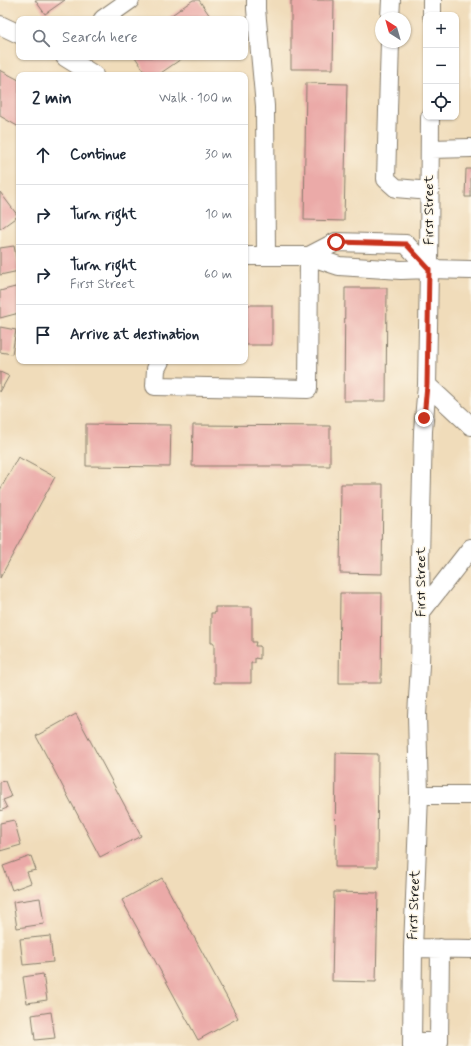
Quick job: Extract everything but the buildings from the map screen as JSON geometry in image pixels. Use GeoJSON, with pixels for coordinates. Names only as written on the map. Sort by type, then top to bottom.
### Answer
{"type":"FeatureCollection","features":[{"type":"Feature","properties":{"kind":"lane"},"geometry":{"type":"LineString","coordinates":[[107,16],[130,0]]}},
{"type":"Feature","properties":{"kind":"lane"},"geometry":{"type":"LineString","coordinates":[[256,0],[265,106],[266,256]]}},
{"type":"Feature","properties":{"kind":"lane"},"geometry":{"type":"LineString","coordinates":[[390,12],[391,0]]}},
{"type":"Feature","properties":{"kind":"lane"},"geometry":{"type":"LineString","coordinates":[[432,0],[432,12]]}},
{"type":"Feature","properties":{"kind":"lane"},"geometry":{"type":"LineString","coordinates":[[0,25],[16,33]]}},
{"type":"Feature","properties":{"kind":"lane"},"geometry":{"type":"LineString","coordinates":[[390,48],[386,180],[396,188],[430,192]]}},
{"type":"Feature","properties":{"kind":"lane"},"geometry":{"type":"LineString","coordinates":[[70,60],[89,72]]}},
{"type":"Feature","properties":{"kind":"lane","name":"First Street"},"geometry":{"type":"LineString","coordinates":[[412,1044],[413,948],[419,794],[417,715],[420,666],[420,558],[423,431],[427,385],[430,120]]}},
{"type":"Feature","properties":{"kind":"lane"},"geometry":{"type":"LineString","coordinates":[[430,149],[471,148]]}},
{"type":"Feature","properties":{"kind":"lane"},"geometry":{"type":"LineString","coordinates":[[309,256],[336,242],[406,244],[429,269]]}},
{"type":"Feature","properties":{"kind":"lane"},"geometry":{"type":"LineString","coordinates":[[248,256],[309,256],[339,266],[401,270],[471,270]]}},
{"type":"Feature","properties":{"kind":"lane"},"geometry":{"type":"LineString","coordinates":[[158,364],[156,369],[155,386],[308,389],[309,256]]}},
{"type":"Feature","properties":{"kind":"lane"},"geometry":{"type":"LineString","coordinates":[[427,385],[471,426]]}},
{"type":"Feature","properties":{"kind":"lane"},"geometry":{"type":"LineString","coordinates":[[421,612],[471,548]]}},
{"type":"Feature","properties":{"kind":"lane"},"geometry":{"type":"LineString","coordinates":[[419,794],[471,795]]}},
{"type":"Feature","properties":{"kind":"lane"},"geometry":{"type":"LineString","coordinates":[[413,948],[471,949]]}},
{"type":"Feature","properties":{"kind":"lane"},"geometry":{"type":"LineString","coordinates":[[412,1044],[439,1042],[440,948]]}},
{"type":"Feature","properties":{"kind":"route"},"geometry":{"type":"LineString","coordinates":[[336,242],[406,244],[429,269],[427,385],[424,418]]}}]}
